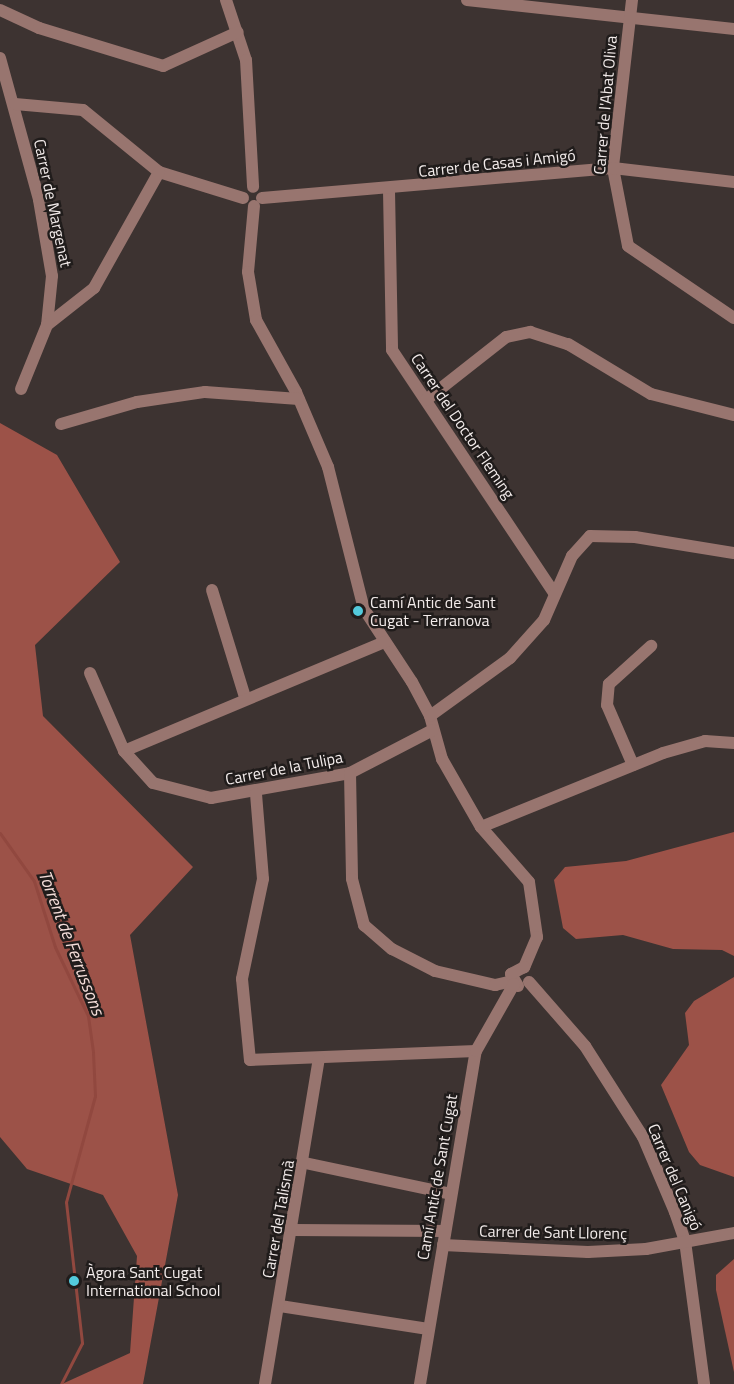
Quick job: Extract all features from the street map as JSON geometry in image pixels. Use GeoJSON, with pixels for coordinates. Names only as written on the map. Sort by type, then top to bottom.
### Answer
{"type":"FeatureCollection","features":[{"type":"Feature","properties":{"kind":"street"},"geometry":{"type":"LineString","coordinates":[[226,0],[246,60],[253,187],[258,202],[248,272],[256,320],[299,399],[328,467],[364,609],[430,716],[442,759],[481,827],[529,882],[537,937],[525,967],[529,982],[495,985],[435,971],[392,949],[364,925],[352,879],[350,773]]}},
{"type":"Feature","properties":{"kind":"street"},"geometry":{"type":"LineString","coordinates":[[467,0],[734,29]]}},
{"type":"Feature","properties":{"kind":"street","name":"Carrer de l'Abat Oliva"},"geometry":{"type":"LineString","coordinates":[[632,0],[613,168],[628,246],[734,318]]}},
{"type":"Feature","properties":{"kind":"street"},"geometry":{"type":"LineString","coordinates":[[0,9],[39,28],[163,66],[238,32]]}},
{"type":"Feature","properties":{"kind":"street","name":"Carrer de Margenat"},"geometry":{"type":"LineString","coordinates":[[0,57],[15,104],[52,276],[47,325],[21,389]]}},
{"type":"Feature","properties":{"kind":"street"},"geometry":{"type":"LineString","coordinates":[[15,104],[83,110],[159,172],[258,202]]}},
{"type":"Feature","properties":{"kind":"street","name":"Carrer de Casas i Amigó"},"geometry":{"type":"LineString","coordinates":[[258,202],[613,168],[734,182]]}},
{"type":"Feature","properties":{"kind":"street"},"geometry":{"type":"LineString","coordinates":[[47,325],[94,288],[159,172]]}},
{"type":"Feature","properties":{"kind":"street"},"geometry":{"type":"LineString","coordinates":[[243,198],[253,187]]}},
{"type":"Feature","properties":{"kind":"street","name":"Carrer del Doctor Fleming"},"geometry":{"type":"LineString","coordinates":[[389,191],[392,350],[555,594]]}},
{"type":"Feature","properties":{"kind":"street"},"geometry":{"type":"LineString","coordinates":[[426,400],[506,337],[530,332],[568,344],[651,394],[734,415]]}},
{"type":"Feature","properties":{"kind":"street"},"geometry":{"type":"LineString","coordinates":[[61,424],[137,402],[205,392],[299,399]]}},
{"type":"Feature","properties":{"kind":"street"},"geometry":{"type":"LineString","coordinates":[[430,716],[510,658],[544,620],[572,556],[590,536],[733,548]]}},
{"type":"Feature","properties":{"kind":"street"},"geometry":{"type":"LineString","coordinates":[[212,590],[245,697]]}},
{"type":"Feature","properties":{"kind":"street"},"geometry":{"type":"LineString","coordinates":[[124,751],[245,697],[385,642]]}},
{"type":"Feature","properties":{"kind":"street"},"geometry":{"type":"LineString","coordinates":[[633,765],[607,705],[609,684],[651,646]]}},
{"type":"Feature","properties":{"kind":"street","name":"Carrer de la Tulipa"},"geometry":{"type":"LineString","coordinates":[[90,673],[124,751],[153,783],[211,798],[256,794],[350,773],[433,730]]}},
{"type":"Feature","properties":{"kind":"street"},"geometry":{"type":"LineString","coordinates":[[481,827],[633,765],[705,741],[734,743]]}},
{"type":"Feature","properties":{"kind":"street"},"geometry":{"type":"LineString","coordinates":[[256,794],[263,879],[242,979],[250,1060],[476,1051]]}},
{"type":"Feature","properties":{"kind":"street","name":"Camí Antic de Sant Cugat"},"geometry":{"type":"LineString","coordinates":[[420,1384],[476,1051],[513,983],[514,969],[525,967]]}},
{"type":"Feature","properties":{"kind":"street","name":"Carrer del Canigó"},"geometry":{"type":"LineString","coordinates":[[529,982],[585,1046],[642,1137],[685,1241],[704,1384]]}},
{"type":"Feature","properties":{"kind":"street","name":"Carrer del Talismà"},"geometry":{"type":"LineString","coordinates":[[265,1384],[305,1163],[319,1059]]}},
{"type":"Feature","properties":{"kind":"street"},"geometry":{"type":"LineString","coordinates":[[305,1163],[451,1194]]}},
{"type":"Feature","properties":{"kind":"street"},"geometry":{"type":"LineString","coordinates":[[293,1230],[445,1231]]}},
{"type":"Feature","properties":{"kind":"street","name":"Carrer de Sant Llorenç"},"geometry":{"type":"LineString","coordinates":[[443,1245],[588,1252],[734,1233]]}},
{"type":"Feature","properties":{"kind":"street"},"geometry":{"type":"LineString","coordinates":[[280,1306],[428,1329]]}},
{"type":"Feature","properties":{"kind":"shaded area"},"geometry":{"type":"Polygon","coordinates":[[[0,423],[57,455],[120,562],[35,645],[43,716],[193,867],[130,935],[178,1195],[143,1384],[62,1384],[130,1353],[137,1256],[103,1195],[27,1169],[0,1137],[0,423]]]}},
{"type":"Feature","properties":{"kind":"shaded area"},"geometry":{"type":"Polygon","coordinates":[[[734,832],[734,956],[722,950],[673,949],[623,935],[576,939],[563,928],[554,880],[565,867],[626,861],[734,832]]]}},
{"type":"Feature","properties":{"kind":"shaded area"},"geometry":{"type":"Polygon","coordinates":[[[734,977],[734,1177],[700,1165],[689,1152],[661,1085],[689,1045],[685,1013],[694,1001],[734,977]]]}},
{"type":"Feature","properties":{"kind":"shaded area"},"geometry":{"type":"Polygon","coordinates":[[[734,1259],[734,1372],[716,1290],[716,1275],[734,1259]]]}},
{"type":"Feature","properties":{"kind":"waterway","name":"Torrent de Ferrussons"},"geometry":{"type":"LineString","coordinates":[[0,833],[34,881],[55,947],[88,1016],[93,1053],[95,1096],[66,1202],[82,1343],[61,1384]]}},
{"type":"Feature","properties":{"kind":"place","name":"Camí Antic de Sant Cugat - Terranova"},"geometry":{"type":"Point","coordinates":[358,611]}},
{"type":"Feature","properties":{"kind":"place","name":"Àgora Sant Cugat International School"},"geometry":{"type":"Point","coordinates":[74,1281]}}]}
